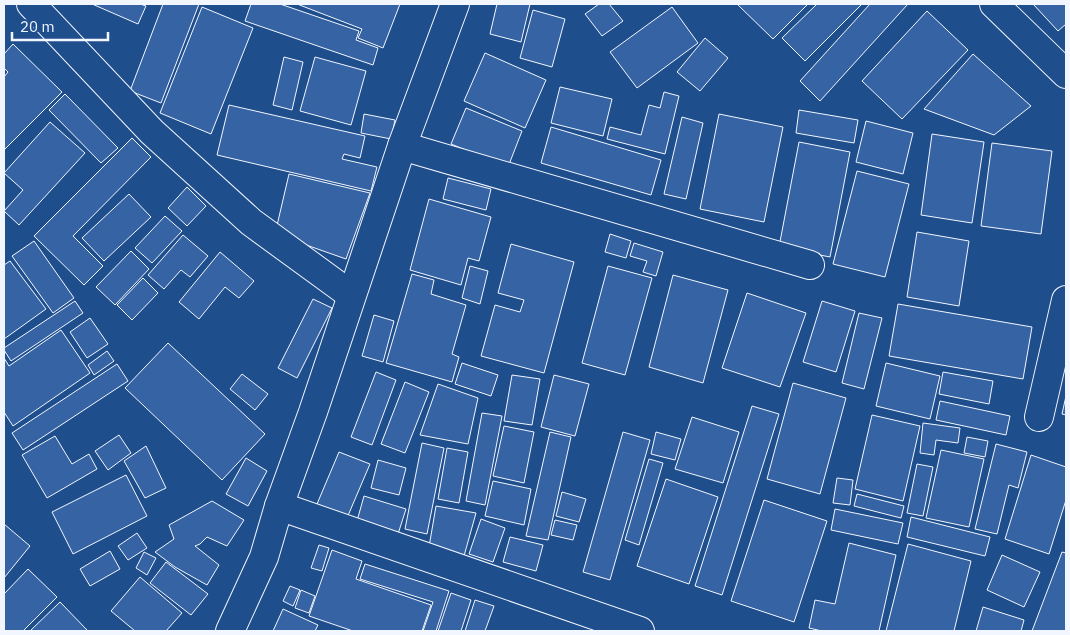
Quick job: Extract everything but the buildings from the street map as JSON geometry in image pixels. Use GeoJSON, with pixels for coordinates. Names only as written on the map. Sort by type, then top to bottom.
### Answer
{"type":"FeatureCollection","features":[{"type":"Feature","properties":{"kind":"street"},"geometry":{"type":"LineString","coordinates":[[31,4],[152,132],[250,222],[351,295]]}},
{"type":"Feature","properties":{"kind":"street"},"geometry":{"type":"LineString","coordinates":[[230,631],[264,557],[278,506],[312,412],[402,146],[454,4]]}},
{"type":"Feature","properties":{"kind":"street"},"geometry":{"type":"LineString","coordinates":[[994,4],[1066,74]]}},
{"type":"Feature","properties":{"kind":"street"},"geometry":{"type":"LineString","coordinates":[[402,146],[810,265]]}},
{"type":"Feature","properties":{"kind":"street"},"geometry":{"type":"LineString","coordinates":[[1039,417],[1066,300]]}},
{"type":"Feature","properties":{"kind":"street"},"geometry":{"type":"LineString","coordinates":[[278,506],[640,631]]}}]}
